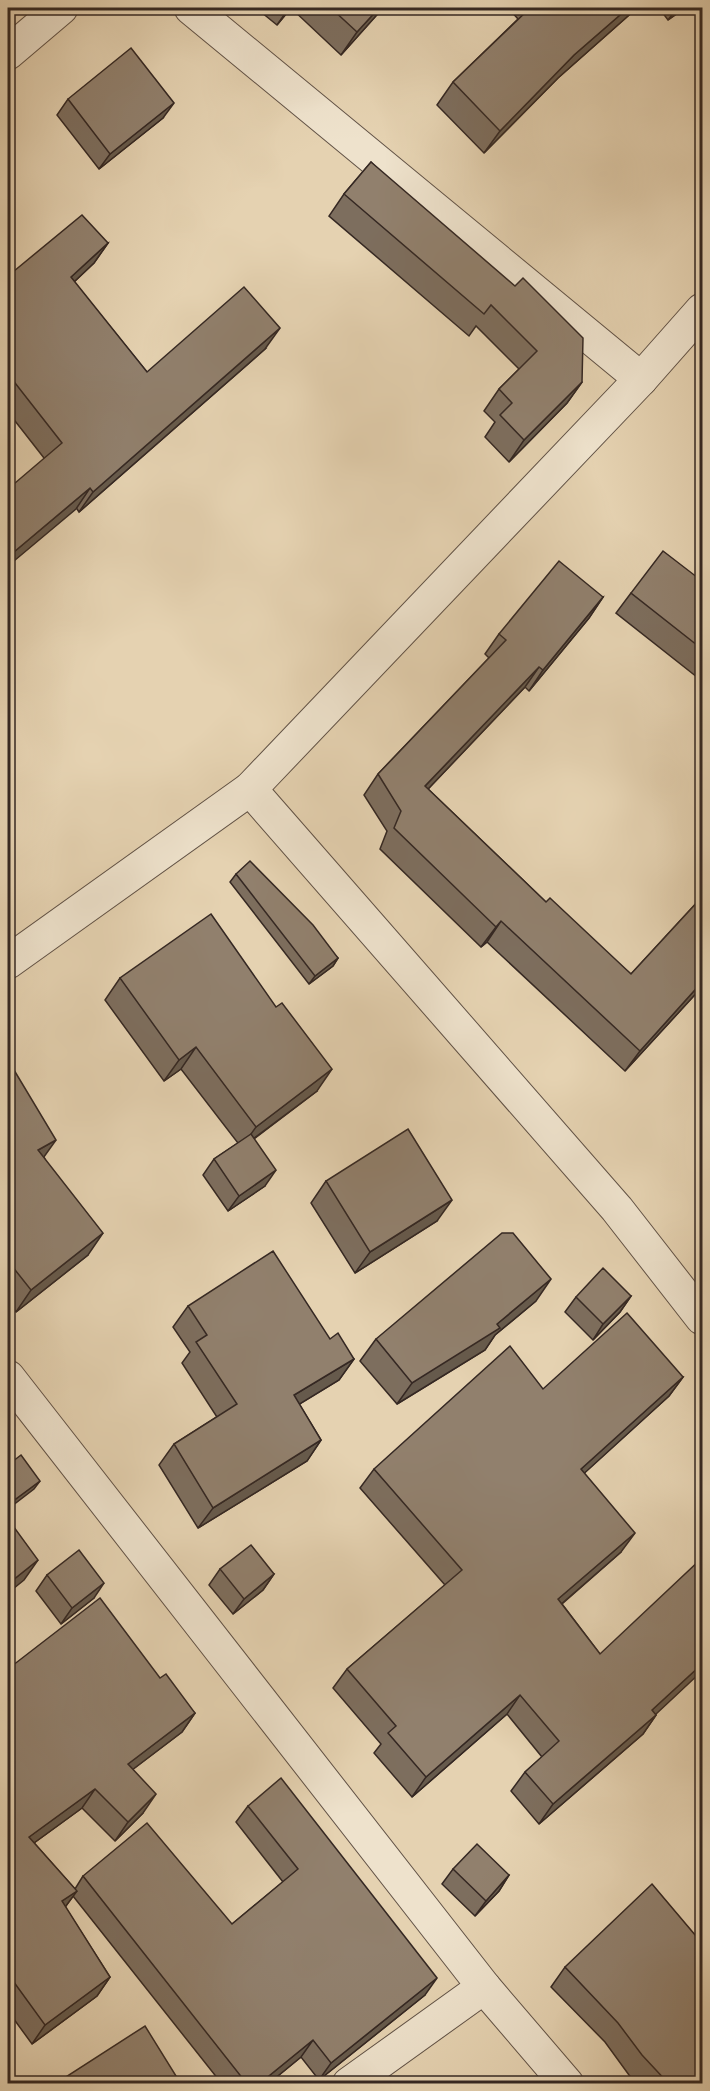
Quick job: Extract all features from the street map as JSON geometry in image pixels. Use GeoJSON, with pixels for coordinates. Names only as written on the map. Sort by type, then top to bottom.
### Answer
{"type":"FeatureCollection","features":[{"type":"Feature","properties":{"kind":"street"},"geometry":{"type":"LineString","coordinates":[[8,53],[61,8]]}},
{"type":"Feature","properties":{"kind":"street"},"geometry":{"type":"LineString","coordinates":[[191,8],[641,378]]}},
{"type":"Feature","properties":{"kind":"street"},"geometry":{"type":"LineString","coordinates":[[8,962],[250,789],[641,378],[702,310]]}},
{"type":"Feature","properties":{"kind":"street"},"geometry":{"type":"LineString","coordinates":[[250,789],[617,1209],[702,1318]]}},
{"type":"Feature","properties":{"kind":"street"},"geometry":{"type":"LineString","coordinates":[[8,1377],[484,1987],[567,2084]]}},
{"type":"Feature","properties":{"kind":"street"},"geometry":{"type":"LineString","coordinates":[[349,2084],[484,1987]]}},
{"type":"Feature","properties":{"kind":"building"},"geometry":{"type":"Polygon","coordinates":[[[331,8],[379,8],[357,32],[331,8]]]}},
{"type":"Feature","properties":{"kind":"building"},"geometry":{"type":"Polygon","coordinates":[[[530,8],[628,8],[574,55],[500,131],[453,82],[530,8]]]}},
{"type":"Feature","properties":{"kind":"building"},"geometry":{"type":"Polygon","coordinates":[[[131,48],[174,103],[110,154],[68,99],[131,48]]]}},
{"type":"Feature","properties":{"kind":"building"},"geometry":{"type":"Polygon","coordinates":[[[371,162],[515,286],[523,278],[583,338],[582,382],[524,440],[500,415],[512,403],[499,389],[537,351],[491,305],[484,314],[344,194],[371,162]]]}},
{"type":"Feature","properties":{"kind":"building"},"geometry":{"type":"Polygon","coordinates":[[[82,215],[108,243],[71,277],[147,372],[244,287],[280,328],[93,492],[90,488],[8,557],[8,489],[62,443],[8,374],[8,276],[82,215]]]}},
{"type":"Feature","properties":{"kind":"building"},"geometry":{"type":"Polygon","coordinates":[[[663,551],[702,581],[702,649],[631,593],[663,551]]]}},
{"type":"Feature","properties":{"kind":"building"},"geometry":{"type":"Polygon","coordinates":[[[559,561],[603,597],[543,670],[539,667],[425,786],[546,902],[550,898],[631,974],[702,897],[702,982],[640,1051],[501,921],[496,927],[394,828],[401,811],[378,774],[506,640],[499,634],[559,561]]]}},
{"type":"Feature","properties":{"kind":"building"},"geometry":{"type":"Polygon","coordinates":[[[250,861],[313,925],[338,958],[315,976],[236,874],[250,861]]]}},
{"type":"Feature","properties":{"kind":"building"},"geometry":{"type":"Polygon","coordinates":[[[211,914],[276,1007],[282,1003],[332,1069],[256,1127],[196,1047],[179,1060],[120,978],[211,914]]]}},
{"type":"Feature","properties":{"kind":"building"},"geometry":{"type":"Polygon","coordinates":[[[8,1060],[56,1140],[38,1150],[103,1233],[31,1290],[8,1261],[8,1060]]]}},
{"type":"Feature","properties":{"kind":"building"},"geometry":{"type":"Polygon","coordinates":[[[408,1129],[452,1200],[370,1252],[326,1181],[408,1129]]]}},
{"type":"Feature","properties":{"kind":"building"},"geometry":{"type":"Polygon","coordinates":[[[251,1134],[276,1170],[239,1196],[214,1159],[251,1134]]]}},
{"type":"Feature","properties":{"kind":"building"},"geometry":{"type":"Polygon","coordinates":[[[502,1233],[513,1233],[551,1279],[497,1324],[500,1328],[412,1383],[376,1339],[502,1233]]]}},
{"type":"Feature","properties":{"kind":"building"},"geometry":{"type":"Polygon","coordinates":[[[273,1251],[330,1339],[338,1333],[354,1359],[294,1395],[321,1440],[213,1508],[174,1444],[237,1404],[196,1342],[207,1335],[188,1306],[273,1251]]]}},
{"type":"Feature","properties":{"kind":"building"},"geometry":{"type":"Polygon","coordinates":[[[603,1268],[631,1296],[603,1324],[576,1297],[603,1268]]]}},
{"type":"Feature","properties":{"kind":"building"},"geometry":{"type":"Polygon","coordinates":[[[627,1313],[683,1377],[581,1469],[635,1533],[558,1599],[600,1654],[702,1558],[702,1664],[652,1710],[656,1715],[553,1804],[525,1772],[559,1741],[520,1695],[426,1777],[388,1733],[396,1726],[347,1669],[462,1570],[374,1469],[510,1346],[543,1389],[627,1313]]]}},
{"type":"Feature","properties":{"kind":"building"},"geometry":{"type":"Polygon","coordinates":[[[21,1455],[40,1481],[9,1504],[8,1465],[21,1455]]]}},
{"type":"Feature","properties":{"kind":"building"},"geometry":{"type":"Polygon","coordinates":[[[8,1519],[38,1560],[8,1584],[8,1519]]]}},
{"type":"Feature","properties":{"kind":"building"},"geometry":{"type":"Polygon","coordinates":[[[251,1545],[274,1574],[244,1599],[220,1569],[251,1545]]]}},
{"type":"Feature","properties":{"kind":"building"},"geometry":{"type":"Polygon","coordinates":[[[79,1550],[104,1583],[72,1608],[47,1575],[79,1550]]]}},
{"type":"Feature","properties":{"kind":"building"},"geometry":{"type":"Polygon","coordinates":[[[100,1598],[160,1678],[166,1674],[195,1713],[128,1764],[156,1794],[128,1822],[95,1789],[29,1837],[77,1891],[62,1901],[110,1977],[45,2025],[8,1974],[8,1669],[100,1598]]]}},
{"type":"Feature","properties":{"kind":"building"},"geometry":{"type":"Polygon","coordinates":[[[281,1778],[437,1978],[331,2063],[313,2040],[259,2084],[247,2084],[83,1876],[147,1823],[232,1924],[298,1869],[248,1806],[281,1778]]]}},
{"type":"Feature","properties":{"kind":"building"},"geometry":{"type":"Polygon","coordinates":[[[477,1844],[509,1875],[486,1901],[453,1869],[477,1844]]]}},
{"type":"Feature","properties":{"kind":"building"},"geometry":{"type":"Polygon","coordinates":[[[652,1884],[696,1936],[702,1929],[702,2084],[669,2084],[642,2055],[618,2023],[565,1967],[652,1884]]]}},
{"type":"Feature","properties":{"kind":"building"},"geometry":{"type":"Polygon","coordinates":[[[145,2026],[181,2084],[59,2084],[58,2082],[145,2026]]]}}]}
